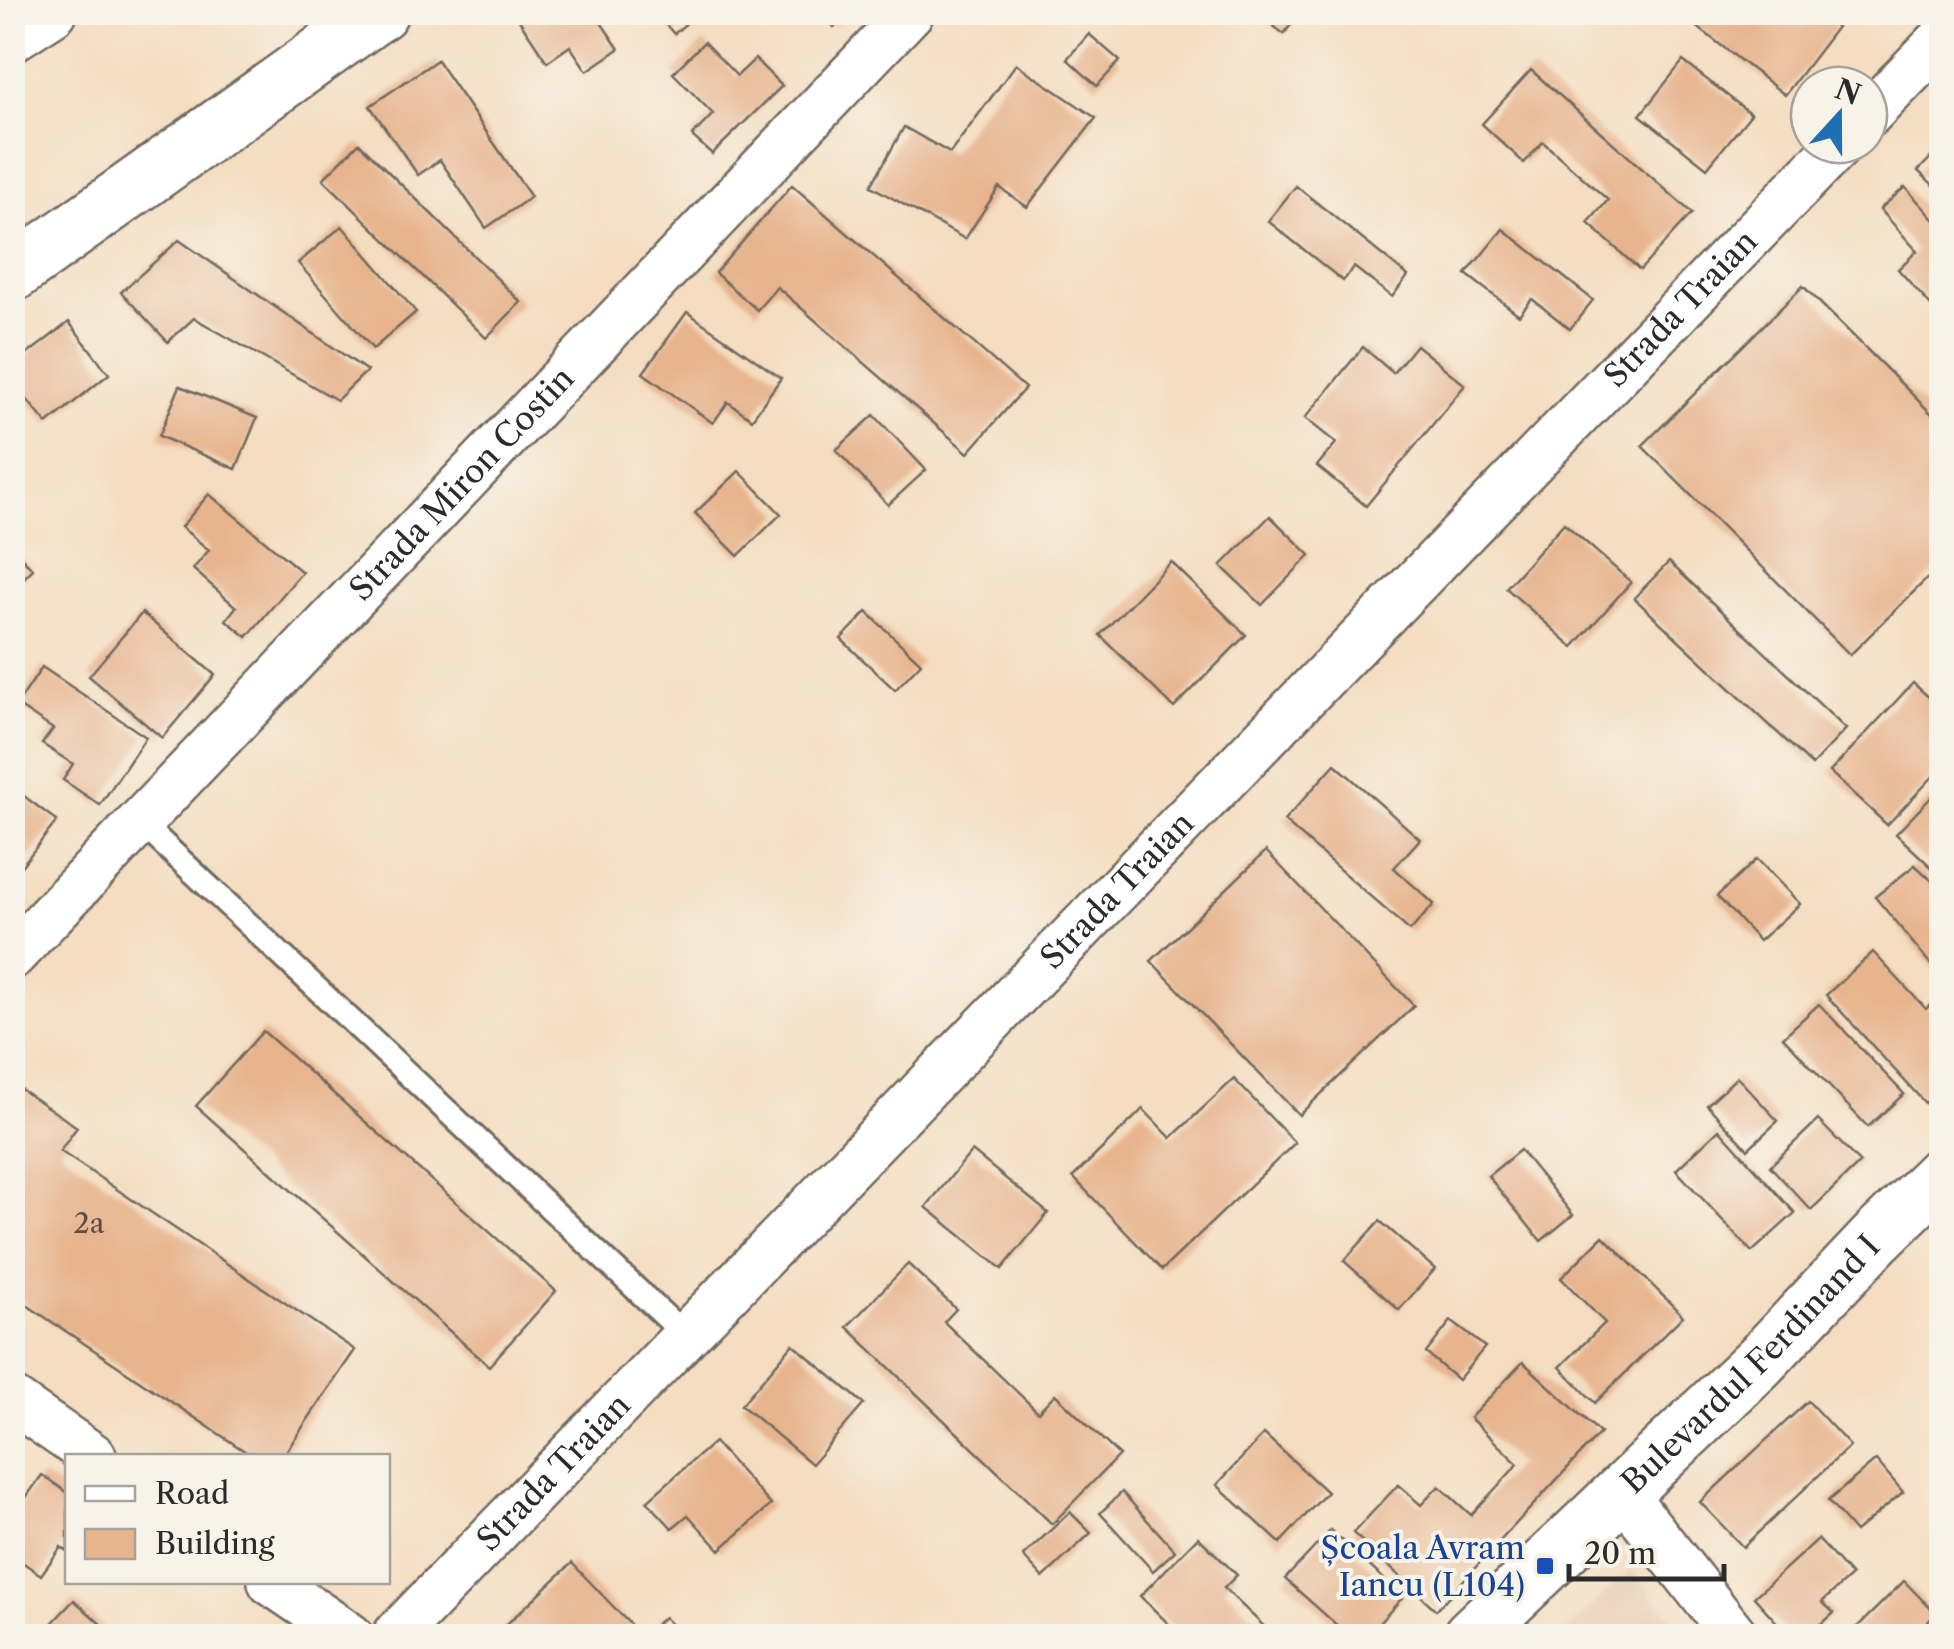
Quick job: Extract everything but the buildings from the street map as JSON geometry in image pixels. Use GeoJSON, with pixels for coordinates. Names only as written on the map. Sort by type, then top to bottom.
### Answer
{"type":"FeatureCollection","features":[{"type":"Feature","properties":{"kind":"main road"},"geometry":{"type":"LineString","coordinates":[[12,274],[380,12]]}},
{"type":"Feature","properties":{"kind":"main road","name":"Bulevardul Ferdinand I"},"geometry":{"type":"LineString","coordinates":[[1471,1636],[1760,1361],[1942,1174]]}},
{"type":"Feature","properties":{"kind":"street"},"geometry":{"type":"LineString","coordinates":[[12,39],[54,12]]}},
{"type":"Feature","properties":{"kind":"street","name":"Strada Miron Costin"},"geometry":{"type":"LineString","coordinates":[[12,956],[912,12]]}},
{"type":"Feature","properties":{"kind":"street"},"geometry":{"type":"LineString","coordinates":[[1889,93],[1942,39]]}},
{"type":"Feature","properties":{"kind":"street","name":"Strada Traian"},"geometry":{"type":"LineString","coordinates":[[395,1636],[1820,165]]}},
{"type":"Feature","properties":{"kind":"street"},"geometry":{"type":"LineString","coordinates":[[12,1400],[89,1454]]}},
{"type":"Feature","properties":{"kind":"street"},"geometry":{"type":"LineString","coordinates":[[1622,1492],[1736,1636]]}},
{"type":"Feature","properties":{"kind":"street"},"geometry":{"type":"LineString","coordinates":[[274,1584],[350,1636]]}},
{"type":"Feature","properties":{"kind":"lane"},"geometry":{"type":"LineString","coordinates":[[140,822],[686,1336]]}},
{"type":"Feature","properties":{"kind":"shaded area"},"geometry":{"type":"Polygon","coordinates":[[[1631,1569],[1686,1636],[1561,1636],[1631,1569]]]}},
{"type":"Feature","properties":{"kind":"place","name":"Școala Avram Iancu (L104)"},"geometry":{"type":"Point","coordinates":[1545,1566]}}]}
